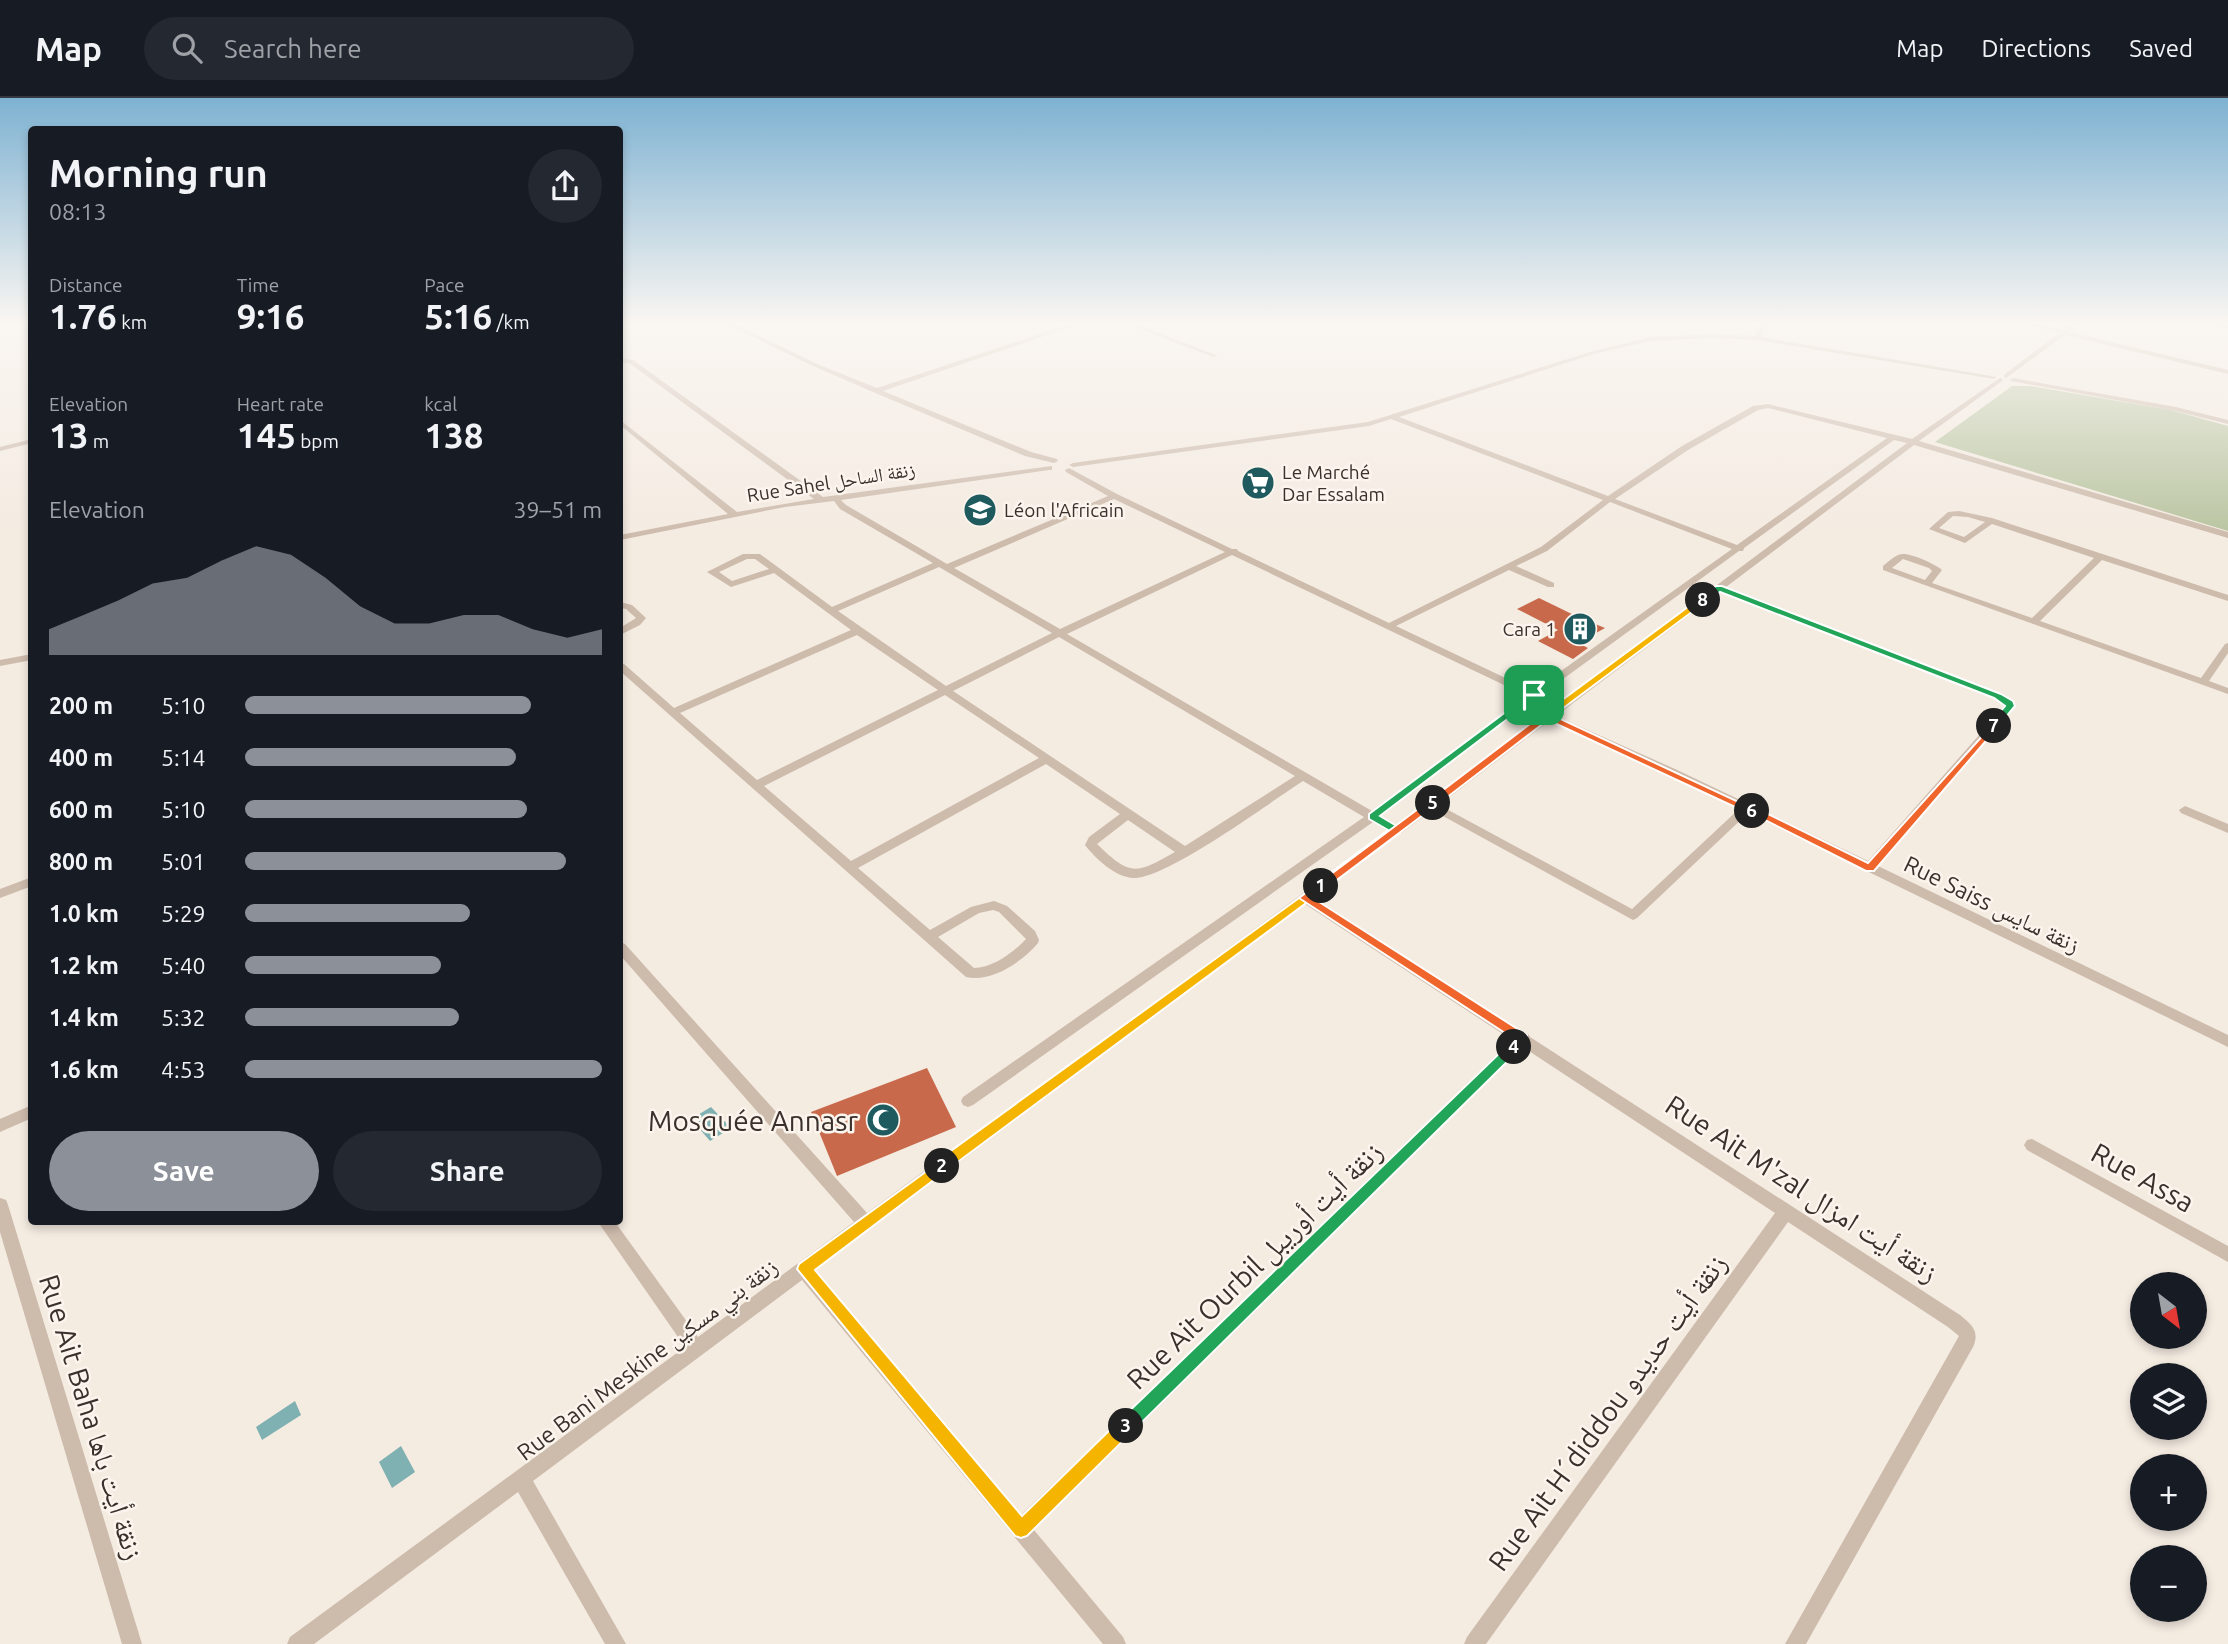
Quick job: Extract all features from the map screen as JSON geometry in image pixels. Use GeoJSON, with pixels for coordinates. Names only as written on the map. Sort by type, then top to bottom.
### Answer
{"type":"FeatureCollection","features":[{"type":"Feature","properties":{"kind":"street"},"geometry":{"type":"LineString","coordinates":[[676,394],[821,500]]}},
{"type":"Feature","properties":{"kind":"street"},"geometry":{"type":"LineString","coordinates":[[882,394],[1051,465],[1066,461],[1071,468],[1114,496],[1559,707]]}},
{"type":"Feature","properties":{"kind":"street"},"geometry":{"type":"LineString","coordinates":[[1071,468],[1357,426],[1465,394]]}},
{"type":"Feature","properties":{"kind":"street","name":"Rue Bani Meskine زنقة بني مسكين"},"geometry":{"type":"LineString","coordinates":[[297,1644],[1431,805],[1980,394]]}},
{"type":"Feature","properties":{"kind":"street"},"geometry":{"type":"LineString","coordinates":[[2096,394],[2176,408],[2228,422]]}},
{"type":"Feature","properties":{"kind":"street"},"geometry":{"type":"LineString","coordinates":[[1390,626],[1544,549],[1609,499],[1685,448],[1762,407],[1787,409],[1894,436],[2228,535]]}},
{"type":"Feature","properties":{"kind":"street"},"geometry":{"type":"LineString","coordinates":[[1392,417],[1740,549]]}},
{"type":"Feature","properties":{"kind":"street"},"geometry":{"type":"LineString","coordinates":[[623,424],[735,515]]}},
{"type":"Feature","properties":{"kind":"street"},"geometry":{"type":"LineString","coordinates":[[968,1101],[1373,816],[1534,695],[1894,436]]}},
{"type":"Feature","properties":{"kind":"street"},"geometry":{"type":"LineString","coordinates":[[0,449],[28,442]]}},
{"type":"Feature","properties":{"kind":"street","name":"Rue Sahel زنقة الساحل"},"geometry":{"type":"LineString","coordinates":[[623,537],[821,500],[1051,465]]}},
{"type":"Feature","properties":{"kind":"street"},"geometry":{"type":"LineString","coordinates":[[831,611],[1114,496]]}},
{"type":"Feature","properties":{"kind":"street"},"geometry":{"type":"LineString","coordinates":[[836,498],[843,506],[944,566],[1396,830]]}},
{"type":"Feature","properties":{"kind":"street"},"geometry":{"type":"LineString","coordinates":[[1990,522],[1965,540],[1933,529],[1953,513],[1990,522],[2228,598]]}},
{"type":"Feature","properties":{"kind":"street"},"geometry":{"type":"LineString","coordinates":[[623,527],[631,536]]}},
{"type":"Feature","properties":{"kind":"street"},"geometry":{"type":"LineString","coordinates":[[756,785],[1060,633],[1234,551]]}},
{"type":"Feature","properties":{"kind":"street"},"geometry":{"type":"LineString","coordinates":[[775,570],[731,584],[712,572],[752,555],[775,570],[858,631],[1183,851]]}},
{"type":"Feature","properties":{"kind":"street"},"geometry":{"type":"LineString","coordinates":[[2034,622],[2100,557]]}},
{"type":"Feature","properties":{"kind":"street"},"geometry":{"type":"LineString","coordinates":[[1510,567],[1551,584]]}},
{"type":"Feature","properties":{"kind":"street"},"geometry":{"type":"LineString","coordinates":[[1927,584],[2228,691]]}},
{"type":"Feature","properties":{"kind":"street"},"geometry":{"type":"LineString","coordinates":[[1719,588],[2010,703],[2008,709],[1870,868]]}},
{"type":"Feature","properties":{"kind":"street"},"geometry":{"type":"LineString","coordinates":[[623,606],[629,607],[641,618],[623,630]]}},
{"type":"Feature","properties":{"kind":"street"},"geometry":{"type":"LineString","coordinates":[[674,712],[858,631]]}},
{"type":"Feature","properties":{"kind":"street"},"geometry":{"type":"LineString","coordinates":[[2203,682],[2228,646]]}},
{"type":"Feature","properties":{"kind":"street"},"geometry":{"type":"LineString","coordinates":[[0,663],[28,658]]}},
{"type":"Feature","properties":{"kind":"street"},"geometry":{"type":"LineString","coordinates":[[623,669],[975,975],[989,971],[1033,940],[1003,909],[994,905],[975,910],[930,935]]}},
{"type":"Feature","properties":{"kind":"street","name":"Rue Saiss زنقة سايس"},"geometry":{"type":"LineString","coordinates":[[1547,716],[1747,808],[2228,1041]]}},
{"type":"Feature","properties":{"kind":"street"},"geometry":{"type":"LineString","coordinates":[[850,867],[1046,759]]}},
{"type":"Feature","properties":{"kind":"street"},"geometry":{"type":"LineString","coordinates":[[1128,814],[1090,843],[1126,872],[1136,874],[1183,851],[1302,776]]}},
{"type":"Feature","properties":{"kind":"street"},"geometry":{"type":"LineString","coordinates":[[1431,805],[1633,915],[1747,808]]}},
{"type":"Feature","properties":{"kind":"street"},"geometry":{"type":"LineString","coordinates":[[2185,810],[2228,829]]}},
{"type":"Feature","properties":{"kind":"street"},"geometry":{"type":"LineString","coordinates":[[0,894],[28,883]]}},
{"type":"Feature","properties":{"kind":"street","name":"Rue Ait M'zal زنقة أيت امزال"},"geometry":{"type":"LineString","coordinates":[[1305,898],[1965,1329],[1969,1337],[1795,1644]]}},
{"type":"Feature","properties":{"kind":"street"},"geometry":{"type":"LineString","coordinates":[[623,950],[865,1223]]}},
{"type":"Feature","properties":{"kind":"street","name":"Rue Ait Ourbil زنقة أيت أوريبل"},"geometry":{"type":"LineString","coordinates":[[1021,1529],[1523,1038]]}},
{"type":"Feature","properties":{"kind":"street"},"geometry":{"type":"LineString","coordinates":[[0,1126],[28,1113]]}},
{"type":"Feature","properties":{"kind":"street","name":"Rue Assa"},"geometry":{"type":"LineString","coordinates":[[2032,1145],[2228,1255]]}},
{"type":"Feature","properties":{"kind":"street","name":"Rue Ait Baha زنقة أيت باها"},"geometry":{"type":"LineString","coordinates":[[0,1205],[132,1644]]}},
{"type":"Feature","properties":{"kind":"street","name":"Rue Ait H´diddou زنقة أيت حديدو"},"geometry":{"type":"LineString","coordinates":[[1474,1644],[1785,1213]]}},
{"type":"Feature","properties":{"kind":"street"},"geometry":{"type":"LineString","coordinates":[[608,1225],[696,1348]]}},
{"type":"Feature","properties":{"kind":"street"},"geometry":{"type":"LineString","coordinates":[[804,1269],[1116,1644]]}},
{"type":"Feature","properties":{"kind":"street"},"geometry":{"type":"LineString","coordinates":[[521,1479],[616,1644]]}},
{"type":"Feature","properties":{"kind":"green space"},"geometry":{"type":"Polygon","coordinates":[[[2001,394],[2078,394],[2171,410],[2228,426],[2228,531],[1935,442],[2001,394]]]}},
{"type":"Feature","properties":{"kind":"water"},"geometry":{"type":"Polygon","coordinates":[[[711,1107],[731,1128],[710,1141],[691,1119],[711,1107]]]}},
{"type":"Feature","properties":{"kind":"water"},"geometry":{"type":"Polygon","coordinates":[[[295,1401],[301,1415],[262,1440],[256,1427],[295,1401]]]}},
{"type":"Feature","properties":{"kind":"water"},"geometry":{"type":"Polygon","coordinates":[[[401,1446],[415,1472],[392,1488],[379,1462],[401,1446]]]}},
{"type":"Feature","properties":{"kind":"building","name":"Cara 1"},"geometry":{"type":"Polygon","coordinates":[[[1539,598],[1605,628],[1578,643],[1588,648],[1573,659],[1538,641],[1558,630],[1517,609],[1539,598]]]}},
{"type":"Feature","properties":{"kind":"building","name":"Mosquée Annasr"},"geometry":{"type":"Polygon","coordinates":[[[927,1068],[956,1127],[837,1176],[811,1112],[927,1068]]]}},
{"type":"Feature","properties":{"kind":"place","name":"Le Marché Dar Essalam"},"geometry":{"type":"Point","coordinates":[1258,483]}},
{"type":"Feature","properties":{"kind":"place","name":"Léon l'Africain"},"geometry":{"type":"Point","coordinates":[980,510]}},
{"type":"Feature","properties":{"kind":"place","name":"Cara 1"},"geometry":{"type":"Point","coordinates":[1580,629]}},
{"type":"Feature","properties":{"kind":"place","name":"Mosquée Annasr"},"geometry":{"type":"Point","coordinates":[883,1120]}},
{"type":"Feature","properties":{"kind":"route"},"geometry":{"type":"LineString","coordinates":[[1719,588],[1998,696],[2010,703],[2010,706],[1870,868],[1671,771],[1547,716],[1431,805],[1305,898],[1523,1038],[1021,1529],[804,1269],[1396,830],[1373,816],[1534,695],[1559,707],[1719,588]]}}]}
